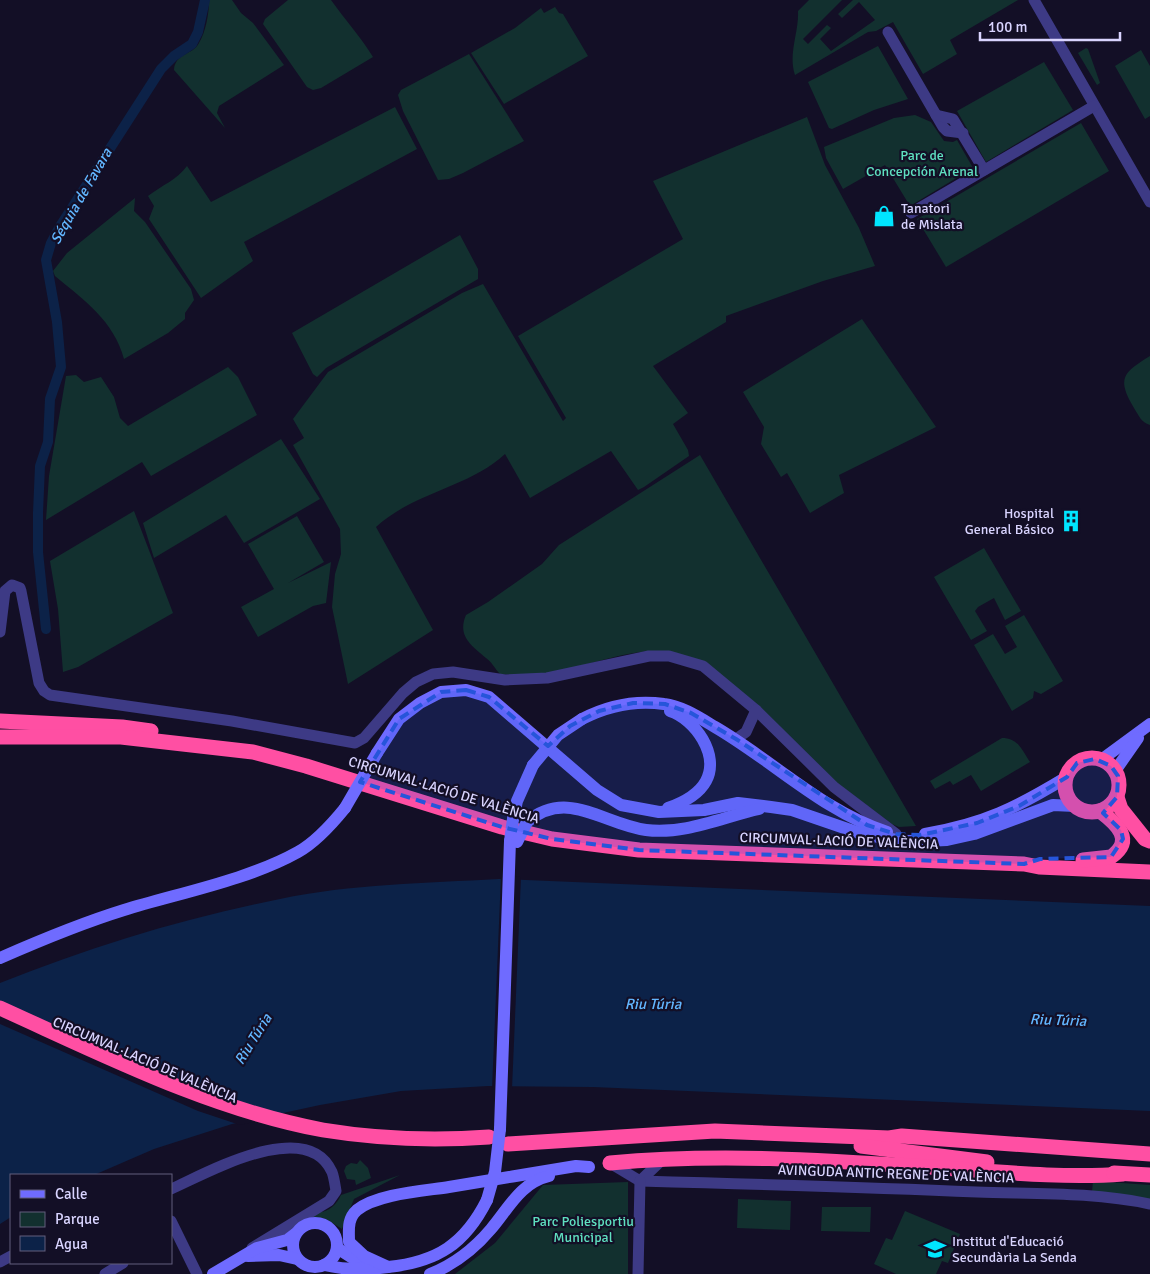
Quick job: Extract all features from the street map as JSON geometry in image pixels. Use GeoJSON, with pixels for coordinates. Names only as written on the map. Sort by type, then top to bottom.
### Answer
{"type":"FeatureCollection","features":[{"type":"Feature","properties":{"kind":"highway"},"geometry":{"type":"LineString","coordinates":[[0,721],[122,727],[199,737],[253,752]]}},
{"type":"Feature","properties":{"kind":"highway","name":"CIRCUMVAL·LACIÓ DE VALÈNCIA"},"geometry":{"type":"LineString","coordinates":[[0,736],[121,738],[253,752],[306,766],[502,827],[552,838],[638,850],[1024,864],[1039,867],[1150,872]]}},
{"type":"Feature","properties":{"kind":"highway"},"geometry":{"type":"LineString","coordinates":[[1090,758],[1101,760],[1115,771],[1119,782],[1116,797],[1111,805],[1100,811],[1088,812],[1075,806],[1066,793],[1067,777],[1077,763],[1090,758]]}},
{"type":"Feature","properties":{"kind":"highway"},"geometry":{"type":"LineString","coordinates":[[1116,797],[1121,809],[1145,839],[1150,841]]}},
{"type":"Feature","properties":{"kind":"highway"},"geometry":{"type":"LineString","coordinates":[[1024,864],[1040,859],[1099,860],[1111,858],[1117,853],[1123,839],[1121,830],[1100,811]]}},
{"type":"Feature","properties":{"kind":"highway"},"geometry":{"type":"LineString","coordinates":[[0,1008],[194,1093],[320,1133],[431,1140],[750,1131],[889,1138],[902,1136]]}},
{"type":"Feature","properties":{"kind":"highway","name":"CIRCUMVAL·LACIÓ DE VALÈNCIA"},"geometry":{"type":"LineString","coordinates":[[0,1016],[192,1100],[251,1120],[320,1133]]}},
{"type":"Feature","properties":{"kind":"highway"},"geometry":{"type":"LineString","coordinates":[[499,1138],[582,1130],[717,1125],[797,1127],[889,1133],[902,1136],[1150,1154]]}},
{"type":"Feature","properties":{"kind":"highway"},"geometry":{"type":"LineString","coordinates":[[697,1133],[811,1141],[1024,1166],[1150,1176]]}},
{"type":"Feature","properties":{"kind":"highway"},"geometry":{"type":"LineString","coordinates":[[610,1163],[664,1158],[740,1157],[1036,1173],[1123,1174]]}},
{"type":"Feature","properties":{"kind":"main road"},"geometry":{"type":"LineString","coordinates":[[0,958],[54,935],[122,911],[252,872],[299,852],[331,826],[345,808],[399,719],[420,703],[441,692],[466,690],[489,697],[597,790],[621,804],[659,812],[704,810],[738,803],[792,810],[862,834],[910,841],[948,840],[974,834],[1053,805],[1075,806]]}},
{"type":"Feature","properties":{"kind":"main road"},"geometry":{"type":"LineString","coordinates":[[633,703],[673,712],[698,731],[710,758],[706,780],[686,801],[659,812]]}},
{"type":"Feature","properties":{"kind":"main road"},"geometry":{"type":"LineString","coordinates":[[245,1256],[279,1256],[297,1259],[308,1266],[324,1265],[343,1271],[376,1270],[412,1265],[424,1261],[456,1242],[468,1231],[487,1200],[495,1172],[499,1138],[511,858],[514,842],[513,819],[517,801],[533,765],[558,735],[582,719],[599,710],[633,703],[665,704],[691,713],[736,739],[831,804],[867,825],[896,834],[920,835],[976,823],[1019,806],[1067,777]]}},
{"type":"Feature","properties":{"kind":"main road"},"geometry":{"type":"LineString","coordinates":[[1101,760],[1150,725]]}},
{"type":"Feature","properties":{"kind":"main road"},"geometry":{"type":"LineString","coordinates":[[1115,771],[1150,725]]}},
{"type":"Feature","properties":{"kind":"main road"},"geometry":{"type":"LineString","coordinates":[[514,842],[528,822],[544,809],[567,807],[629,826],[660,831],[689,827],[771,807]]}},
{"type":"Feature","properties":{"kind":"main road"},"geometry":{"type":"LineString","coordinates":[[430,1274],[451,1263],[479,1242],[528,1185],[541,1178],[610,1163]]}},
{"type":"Feature","properties":{"kind":"main road"},"geometry":{"type":"LineString","coordinates":[[388,1267],[364,1256],[349,1242],[349,1225],[352,1216],[366,1205],[384,1199],[434,1190],[576,1166],[589,1167]]}},
{"type":"Feature","properties":{"kind":"main road"},"geometry":{"type":"LineString","coordinates":[[213,1274],[257,1248],[287,1240],[310,1218],[330,1228],[334,1234],[337,1248],[331,1260],[324,1265]]}},
{"type":"Feature","properties":{"kind":"main road"},"geometry":{"type":"LineString","coordinates":[[295,1234],[292,1247],[297,1259]]}},
{"type":"Feature","properties":{"kind":"main road"},"geometry":{"type":"LineString","coordinates":[[337,1248],[354,1259],[388,1267]]}},
{"type":"Feature","properties":{"kind":"street"},"geometry":{"type":"LineString","coordinates":[[1034,0],[1150,202]]}},
{"type":"Feature","properties":{"kind":"street"},"geometry":{"type":"LineString","coordinates":[[888,32],[947,131],[963,133],[984,170]]}},
{"type":"Feature","properties":{"kind":"street"},"geometry":{"type":"LineString","coordinates":[[912,213],[1094,106]]}},
{"type":"Feature","properties":{"kind":"street"},"geometry":{"type":"LineString","coordinates":[[0,632],[5,591],[12,585],[16,586],[21,591],[39,683],[44,691],[50,695],[232,721],[355,743],[364,738],[386,710],[416,682],[433,674],[454,672],[505,680],[547,678],[648,656],[669,656],[704,666],[756,710],[834,786],[896,834]]}},
{"type":"Feature","properties":{"kind":"street"},"geometry":{"type":"LineString","coordinates":[[736,739],[746,732],[756,710]]}},
{"type":"Feature","properties":{"kind":"street"},"geometry":{"type":"LineString","coordinates":[[172,1189],[227,1163],[276,1148],[303,1149],[321,1157],[332,1172],[336,1191],[329,1201],[310,1218],[254,1245],[245,1256]]}},
{"type":"Feature","properties":{"kind":"street"},"geometry":{"type":"LineString","coordinates":[[638,1274],[640,1181],[664,1158]]}},
{"type":"Feature","properties":{"kind":"street"},"geometry":{"type":"LineString","coordinates":[[610,1163],[640,1181]]}},
{"type":"Feature","properties":{"kind":"street","name":"AVINGUDA ANTIC REGNE DE VALÈNCIA"},"geometry":{"type":"LineString","coordinates":[[640,1181],[1057,1195],[1129,1200],[1150,1204]]}},
{"type":"Feature","properties":{"kind":"street"},"geometry":{"type":"LineString","coordinates":[[173,1228],[197,1274]]}},
{"type":"Feature","properties":{"kind":"street"},"geometry":{"type":"LineString","coordinates":[[105,1274],[121,1264]]}},
{"type":"Feature","properties":{"kind":"highlighted area"},"geometry":{"type":"Polygon","coordinates":[[[466,690],[489,697],[548,746],[570,726],[599,711],[633,703],[665,704],[691,713],[736,739],[867,825],[896,834],[920,835],[977,823],[1019,806],[1067,777],[1077,763],[1095,759],[1111,766],[1118,776],[1117,797],[1103,813],[1121,830],[1123,839],[1111,857],[1040,859],[1024,864],[639,850],[552,839],[502,827],[360,782],[399,719],[441,692],[466,690]]]}},
{"type":"Feature","properties":{"kind":"green space"},"geometry":{"type":"Polygon","coordinates":[[[209,0],[232,0],[241,13],[253,23],[284,65],[219,106],[217,113],[225,128],[174,70],[177,60],[196,47],[204,33],[209,0]]]}},
{"type":"Feature","properties":{"kind":"green space"},"geometry":{"type":"Polygon","coordinates":[[[288,0],[331,0],[373,57],[321,88],[313,90],[307,87],[263,24],[265,19],[288,0]]]}},
{"type":"Feature","properties":{"kind":"green space"},"geometry":{"type":"Polygon","coordinates":[[[809,0],[842,0],[803,39],[808,44],[827,25],[831,28],[820,39],[831,51],[875,20],[859,2],[842,18],[838,14],[853,0],[1018,0],[950,40],[957,54],[923,74],[893,22],[876,31],[868,32],[795,75],[793,51],[798,11],[809,0]]]}},
{"type":"Feature","properties":{"kind":"green space"},"geometry":{"type":"Polygon","coordinates":[[[555,7],[559,13],[563,14],[588,56],[504,104],[471,53],[515,28],[541,8],[544,13],[555,7]]]}},
{"type":"Feature","properties":{"kind":"green space"},"geometry":{"type":"Polygon","coordinates":[[[878,46],[908,99],[874,110],[832,129],[829,128],[808,82],[878,46]]]}},
{"type":"Feature","properties":{"kind":"green space"},"geometry":{"type":"Polygon","coordinates":[[[1086,48],[1100,83],[1097,85],[1078,53],[1086,48]]]}},
{"type":"Feature","properties":{"kind":"green space"},"geometry":{"type":"Polygon","coordinates":[[[1141,50],[1150,66],[1150,116],[1145,119],[1115,66],[1141,50]]]}},
{"type":"Feature","properties":{"kind":"green space"},"geometry":{"type":"Polygon","coordinates":[[[469,54],[524,141],[463,173],[449,179],[438,180],[403,111],[398,95],[401,90],[469,54]]]}},
{"type":"Feature","properties":{"kind":"green space"},"geometry":{"type":"Polygon","coordinates":[[[1044,62],[1073,110],[986,162],[957,111],[1044,62]]]}},
{"type":"Feature","properties":{"kind":"green space"},"geometry":{"type":"Polygon","coordinates":[[[395,107],[417,149],[244,242],[253,261],[201,298],[149,219],[154,206],[148,196],[174,179],[187,166],[211,202],[395,107]]]}},
{"type":"Feature","properties":{"kind":"green space","name":"Parc de Concepción Arenal"},"geometry":{"type":"Polygon","coordinates":[[[915,115],[931,122],[944,141],[953,142],[957,140],[973,168],[910,206],[885,165],[843,189],[826,158],[824,147],[894,118],[915,115]]]}},
{"type":"Feature","properties":{"kind":"green space"},"geometry":{"type":"Polygon","coordinates":[[[807,117],[825,165],[859,228],[875,266],[823,281],[726,316],[726,322],[653,366],[688,413],[673,424],[688,450],[689,456],[644,487],[638,490],[611,451],[530,498],[505,454],[475,475],[424,497],[391,515],[376,527],[433,630],[348,684],[332,607],[335,574],[341,554],[340,529],[293,445],[304,438],[293,419],[328,372],[462,293],[483,284],[563,421],[566,418],[518,336],[683,239],[653,181],[807,117]]]}},
{"type":"Feature","properties":{"kind":"green space"},"geometry":{"type":"Polygon","coordinates":[[[1081,123],[1109,171],[946,267],[917,219],[1081,123]]]}},
{"type":"Feature","properties":{"kind":"green space"},"geometry":{"type":"Polygon","coordinates":[[[135,198],[134,211],[145,222],[191,289],[194,300],[185,313],[185,319],[168,333],[124,359],[113,333],[97,312],[55,276],[53,271],[67,253],[135,198]]]}},
{"type":"Feature","properties":{"kind":"green space"},"geometry":{"type":"Polygon","coordinates":[[[460,235],[478,269],[478,279],[326,368],[317,377],[313,374],[292,333],[460,235]]]}},
{"type":"Feature","properties":{"kind":"green space"},"geometry":{"type":"Polygon","coordinates":[[[862,319],[936,427],[839,475],[844,493],[810,513],[787,473],[781,477],[761,444],[764,427],[743,392],[862,319]]]}},
{"type":"Feature","properties":{"kind":"green space"},"geometry":{"type":"Polygon","coordinates":[[[1150,356],[1150,425],[1137,414],[1125,390],[1124,383],[1128,372],[1150,356]]]}},
{"type":"Feature","properties":{"kind":"green space"},"geometry":{"type":"Polygon","coordinates":[[[228,367],[238,377],[257,415],[151,476],[142,462],[46,520],[49,476],[66,376],[76,375],[84,382],[101,377],[114,397],[120,418],[128,426],[228,367]]]}},
{"type":"Feature","properties":{"kind":"green space"},"geometry":{"type":"Polygon","coordinates":[[[281,439],[320,499],[244,543],[226,515],[154,558],[143,523],[281,439]]]}},
{"type":"Feature","properties":{"kind":"green space"},"geometry":{"type":"Polygon","coordinates":[[[700,455],[916,826],[899,827],[892,824],[836,782],[756,703],[672,652],[639,652],[553,672],[511,675],[500,674],[490,661],[467,640],[463,629],[466,615],[542,564],[559,545],[700,455]]]}},
{"type":"Feature","properties":{"kind":"green space"},"geometry":{"type":"Polygon","coordinates":[[[134,511],[173,613],[78,667],[63,672],[58,609],[50,561],[134,511]]]}},
{"type":"Feature","properties":{"kind":"green space"},"geometry":{"type":"Polygon","coordinates":[[[297,516],[324,562],[288,583],[331,562],[326,603],[313,606],[258,637],[241,607],[274,589],[248,544],[297,516]]]}},
{"type":"Feature","properties":{"kind":"green space"},"geometry":{"type":"Polygon","coordinates":[[[984,548],[1021,611],[1005,620],[994,598],[978,607],[975,611],[987,631],[971,640],[934,577],[984,548]]]}},
{"type":"Feature","properties":{"kind":"green space"},"geometry":{"type":"Polygon","coordinates":[[[1024,615],[1063,681],[1041,694],[1034,691],[1033,698],[1012,711],[974,645],[993,634],[1005,654],[1017,647],[1005,626],[1024,615]]]}},
{"type":"Feature","properties":{"kind":"green space"},"geometry":{"type":"Polygon","coordinates":[[[1002,738],[1016,742],[1030,762],[981,791],[971,775],[953,785],[950,781],[935,789],[930,781],[1002,738]]]}},
{"type":"Feature","properties":{"kind":"green space"},"geometry":{"type":"Polygon","coordinates":[[[360,1160],[368,1168],[371,1178],[356,1185],[355,1180],[347,1179],[344,1171],[346,1166],[351,1163],[357,1164],[360,1160]]]}},
{"type":"Feature","properties":{"kind":"green space"},"geometry":{"type":"Polygon","coordinates":[[[400,1175],[354,1199],[342,1229],[326,1219],[312,1217],[318,1212],[332,1207],[341,1195],[400,1175]]]}},
{"type":"Feature","properties":{"kind":"green space"},"geometry":{"type":"Polygon","coordinates":[[[1093,1181],[1150,1185],[1150,1201],[1092,1192],[1093,1181]]]}},
{"type":"Feature","properties":{"kind":"green space","name":"Parc Poliesportiu Municipal"},"geometry":{"type":"Polygon","coordinates":[[[628,1182],[628,1274],[455,1274],[495,1243],[543,1185],[628,1182]]]}},
{"type":"Feature","properties":{"kind":"green space"},"geometry":{"type":"Polygon","coordinates":[[[738,1199],[791,1201],[790,1230],[737,1228],[738,1199]]]}},
{"type":"Feature","properties":{"kind":"green space"},"geometry":{"type":"Polygon","coordinates":[[[822,1207],[871,1207],[870,1232],[821,1231],[822,1207]]]}},
{"type":"Feature","properties":{"kind":"green space"},"geometry":{"type":"Polygon","coordinates":[[[905,1211],[960,1234],[948,1263],[942,1261],[936,1274],[896,1274],[874,1264],[886,1238],[892,1240],[905,1211]]]}},
{"type":"Feature","properties":{"kind":"water","name":"Riu Túria"},"geometry":{"type":"Polygon","coordinates":[[[499,879],[1150,906],[1150,1111],[593,1087],[488,1086],[401,1091],[320,1105],[232,1124],[154,1149],[96,1174],[10,1174],[10,1218],[0,1224],[0,983],[68,957],[208,915],[307,894],[361,887],[499,879]]]}},
{"type":"Feature","properties":{"kind":"pier"},"geometry":{"type":"Polygon","coordinates":[[[501,876],[521,877],[512,1089],[492,1089],[501,876]]]}},
{"type":"Feature","properties":{"kind":"pier"},"geometry":{"type":"Polygon","coordinates":[[[0,1002],[209,1093],[282,1116],[240,1125],[198,1111],[0,1024],[0,1002]]]}},
{"type":"Feature","properties":{"kind":"waterway","name":"Séquia de Favara"},"geometry":{"type":"LineString","coordinates":[[46,629],[38,552],[40,466],[48,442],[50,399],[61,367],[57,322],[46,260],[51,243],[59,228],[161,69],[174,56],[192,44],[198,32],[205,0]]}},
{"type":"Feature","properties":{"kind":"place","name":"Tanatori de Mislata"},"geometry":{"type":"Point","coordinates":[884,216]}},
{"type":"Feature","properties":{"kind":"place","name":"Hospital General Básico"},"geometry":{"type":"Point","coordinates":[1071,521]}},
{"type":"Feature","properties":{"kind":"place","name":"Institut d'Educació Secundària La Senda"},"geometry":{"type":"Point","coordinates":[935,1249]}}]}
